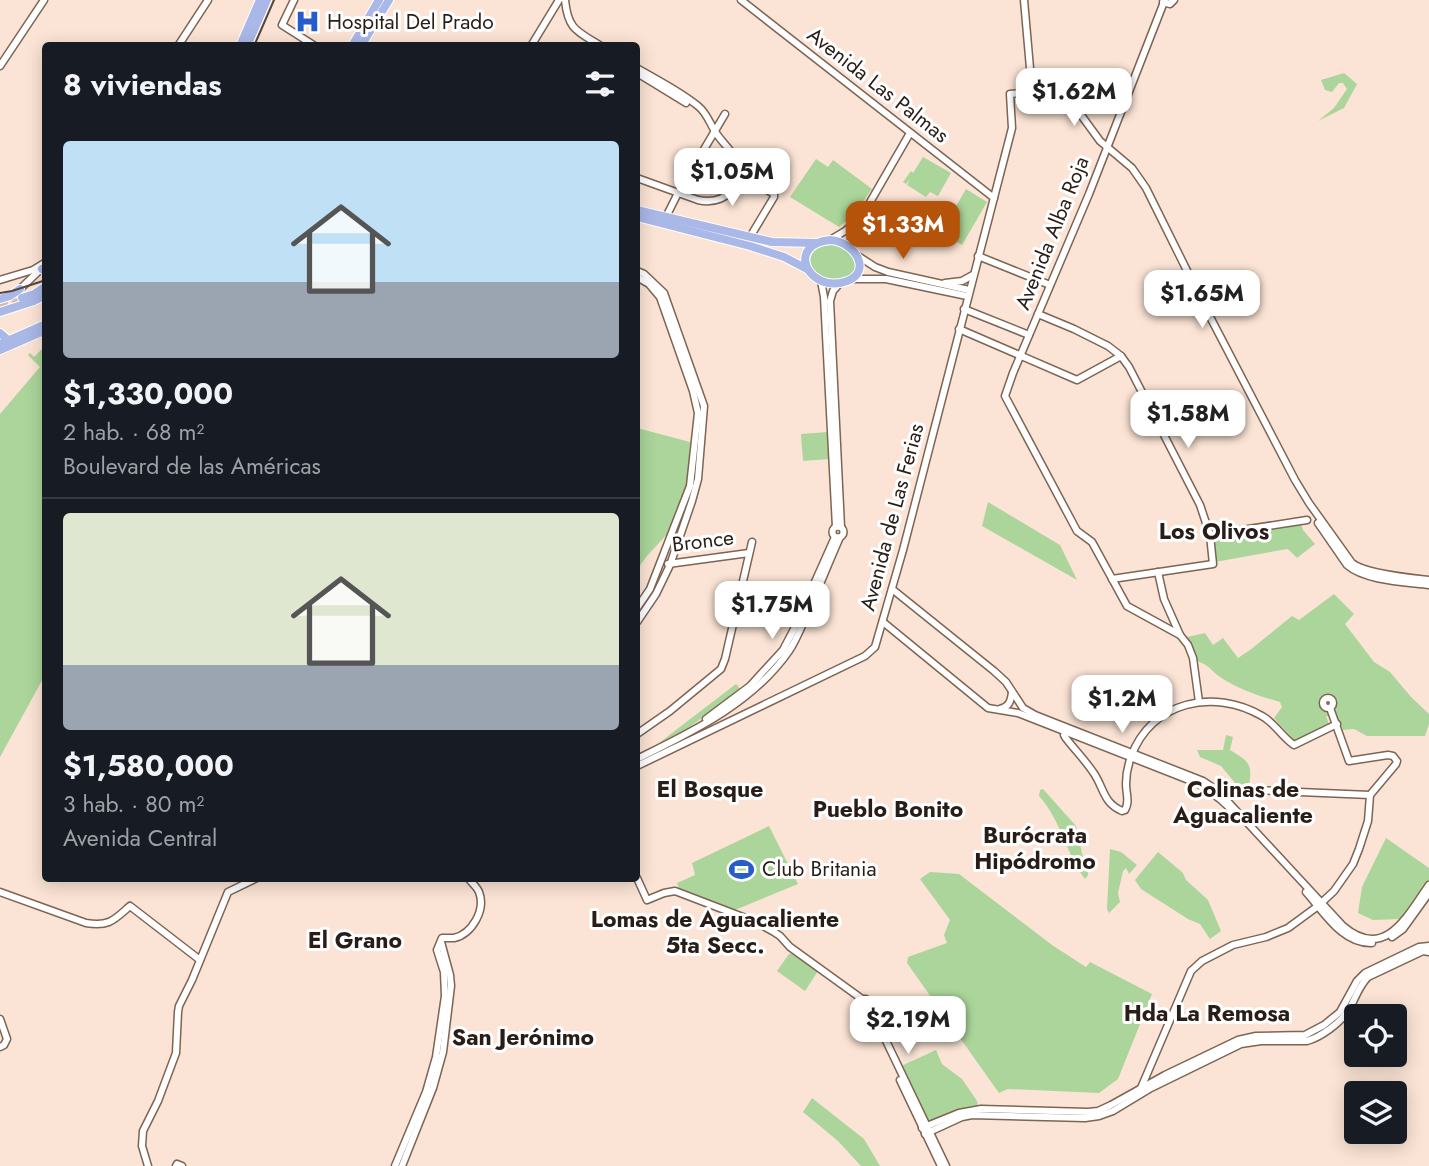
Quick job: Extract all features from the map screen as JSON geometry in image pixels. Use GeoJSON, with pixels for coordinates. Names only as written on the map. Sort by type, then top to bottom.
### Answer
{"type":"FeatureCollection","features":[{"type":"Feature","properties":{"kind":"main road"},"geometry":{"type":"LineString","coordinates":[[0,66],[44,0]]}},
{"type":"Feature","properties":{"kind":"main road"},"geometry":{"type":"LineString","coordinates":[[181,42],[208,0]]}},
{"type":"Feature","properties":{"kind":"main road"},"geometry":{"type":"LineString","coordinates":[[242,42],[260,0]]}},
{"type":"Feature","properties":{"kind":"main road"},"geometry":{"type":"LineString","coordinates":[[249,42],[267,0]]}},
{"type":"Feature","properties":{"kind":"main road"},"geometry":{"type":"LineString","coordinates":[[294,0],[282,25],[310,42]]}},
{"type":"Feature","properties":{"kind":"main road"},"geometry":{"type":"LineString","coordinates":[[354,42],[379,0]]}},
{"type":"Feature","properties":{"kind":"main road"},"geometry":{"type":"LineString","coordinates":[[362,42],[388,0]]}},
{"type":"Feature","properties":{"kind":"main road"},"geometry":{"type":"LineString","coordinates":[[533,42],[562,0]]}},
{"type":"Feature","properties":{"kind":"main road"},"geometry":{"type":"LineString","coordinates":[[562,0],[564,19],[569,29],[586,42]]}},
{"type":"Feature","properties":{"kind":"main road"},"geometry":{"type":"LineString","coordinates":[[562,0],[572,26],[594,42]]}},
{"type":"Feature","properties":{"kind":"main road","name":"Avenida Las Palmas"},"geometry":{"type":"LineString","coordinates":[[741,0],[994,198]]}},
{"type":"Feature","properties":{"kind":"main road"},"geometry":{"type":"LineString","coordinates":[[1024,0],[1032,91]]}},
{"type":"Feature","properties":{"kind":"main road"},"geometry":{"type":"LineString","coordinates":[[1163,1],[1170,4],[1174,0]]}},
{"type":"Feature","properties":{"kind":"main road","name":"Avenida Alba Roja"},"geometry":{"type":"LineString","coordinates":[[1112,579],[1092,542],[1077,531],[1005,398],[1020,355],[1083,208],[1163,1]]}},
{"type":"Feature","properties":{"kind":"main road"},"geometry":{"type":"LineString","coordinates":[[640,73],[696,109],[736,156],[737,173],[736,184],[732,190],[722,198],[704,201],[640,177]]}},
{"type":"Feature","properties":{"kind":"main road"},"geometry":{"type":"LineString","coordinates":[[1121,356],[1077,380],[959,329],[1013,124],[1010,94],[1062,89],[1100,141],[1132,168],[1146,188],[1283,457],[1347,565],[1384,579],[1429,582]]}},
{"type":"Feature","properties":{"kind":"main road"},"geometry":{"type":"LineString","coordinates":[[664,221],[725,114]]}},
{"type":"Feature","properties":{"kind":"main road"},"geometry":{"type":"LineString","coordinates":[[851,279],[857,273],[859,265],[851,239],[860,218],[910,133]]}},
{"type":"Feature","properties":{"kind":"main road"},"geometry":{"type":"LineString","coordinates":[[737,173],[774,194],[750,237]]}},
{"type":"Feature","properties":{"kind":"main road"},"geometry":{"type":"LineString","coordinates":[[640,211],[784,257],[807,269],[821,281],[840,283],[851,279],[879,278],[968,293]]}},
{"type":"Feature","properties":{"kind":"main road"},"geometry":{"type":"LineString","coordinates":[[640,218],[786,243],[816,243],[830,240],[845,232],[860,218]]}},
{"type":"Feature","properties":{"kind":"main road"},"geometry":{"type":"LineString","coordinates":[[830,240],[841,242],[881,269],[968,293]]}},
{"type":"Feature","properties":{"kind":"main road"},"geometry":{"type":"LineString","coordinates":[[807,269],[805,255],[816,243]]}},
{"type":"Feature","properties":{"kind":"main road"},"geometry":{"type":"LineString","coordinates":[[978,256],[1050,285]]}},
{"type":"Feature","properties":{"kind":"main road"},"geometry":{"type":"LineString","coordinates":[[0,279],[42,268]]}},
{"type":"Feature","properties":{"kind":"main road"},"geometry":{"type":"LineString","coordinates":[[0,311],[22,296],[42,270]]}},
{"type":"Feature","properties":{"kind":"main road"},"geometry":{"type":"LineString","coordinates":[[640,274],[658,285],[704,406],[697,486],[670,565],[656,594],[640,618]]}},
{"type":"Feature","properties":{"kind":"main road"},"geometry":{"type":"LineString","coordinates":[[940,284],[962,281],[973,275]]}},
{"type":"Feature","properties":{"kind":"main road"},"geometry":{"type":"LineString","coordinates":[[640,757],[722,714],[759,684],[787,654],[799,633],[837,537],[844,532],[838,527],[821,281]]}},
{"type":"Feature","properties":{"kind":"main road"},"geometry":{"type":"LineString","coordinates":[[838,527],[830,301],[833,291],[840,283]]}},
{"type":"Feature","properties":{"kind":"main road"},"geometry":{"type":"LineString","coordinates":[[947,291],[960,299],[965,307],[1029,335]]}},
{"type":"Feature","properties":{"kind":"main road"},"geometry":{"type":"LineString","coordinates":[[0,299],[42,293]]}},
{"type":"Feature","properties":{"kind":"main road"},"geometry":{"type":"LineString","coordinates":[[13,302],[34,301],[42,294]]}},
{"type":"Feature","properties":{"kind":"main road"},"geometry":{"type":"LineString","coordinates":[[640,604],[662,562],[692,479],[698,413],[694,391],[662,295]]}},
{"type":"Feature","properties":{"kind":"main road"},"geometry":{"type":"LineString","coordinates":[[1038,314],[1108,346],[1121,356],[1200,505],[1210,535],[1213,564],[1112,579],[1129,608],[1180,635]]}},
{"type":"Feature","properties":{"kind":"main road"},"geometry":{"type":"LineString","coordinates":[[0,333],[4,342],[42,326]]}},
{"type":"Feature","properties":{"kind":"main road","name":"Avenida de Las Ferias"},"geometry":{"type":"LineString","coordinates":[[640,765],[865,656],[875,647],[959,329]]}},
{"type":"Feature","properties":{"kind":"main road"},"geometry":{"type":"LineString","coordinates":[[0,350],[42,332]]}},
{"type":"Feature","properties":{"kind":"main road"},"geometry":{"type":"LineString","coordinates":[[1307,520],[1310,506]]}},
{"type":"Feature","properties":{"kind":"main road"},"geometry":{"type":"LineString","coordinates":[[1210,535],[1307,520],[1321,524]]}},
{"type":"Feature","properties":{"kind":"main road"},"geometry":{"type":"LineString","coordinates":[[640,732],[721,670],[752,542]]}},
{"type":"Feature","properties":{"kind":"main road","name":"Bronce"},"geometry":{"type":"LineString","coordinates":[[662,562],[670,565],[749,553]]}},
{"type":"Feature","properties":{"kind":"main road"},"geometry":{"type":"LineString","coordinates":[[1158,572],[1164,599],[1193,659],[1199,702]]}},
{"type":"Feature","properties":{"kind":"main road"},"geometry":{"type":"LineString","coordinates":[[892,589],[994,671],[1006,682],[1023,708],[1066,730]]}},
{"type":"Feature","properties":{"kind":"main road"},"geometry":{"type":"LineString","coordinates":[[883,622],[988,708],[1018,713],[1203,781],[1320,904],[1357,937],[1380,939],[1397,931],[1429,893]]}},
{"type":"Feature","properties":{"kind":"main road"},"geometry":{"type":"LineString","coordinates":[[997,710],[1009,704],[1012,692]]}},
{"type":"Feature","properties":{"kind":"main road"},"geometry":{"type":"LineString","coordinates":[[1066,730],[1065,737],[1094,772],[1105,797],[1122,811],[1127,808],[1126,783],[1132,755],[1140,739],[1155,722],[1180,705],[1199,702],[1239,705],[1269,720],[1294,745],[1336,727]]}},
{"type":"Feature","properties":{"kind":"main road"},"geometry":{"type":"LineString","coordinates":[[1141,1090],[1191,971],[1202,961],[1233,945],[1288,928],[1334,891],[1353,864],[1368,821],[1370,795],[1396,764],[1396,758],[1388,755],[1349,761],[1328,708]]}},
{"type":"Feature","properties":{"kind":"main road"},"geometry":{"type":"LineString","coordinates":[[1216,793],[1232,789],[1370,795]]}},
{"type":"Feature","properties":{"kind":"main road"},"geometry":{"type":"LineString","coordinates":[[148,1166],[142,1146],[142,1131],[158,1101],[176,1053],[178,1012],[228,892],[249,882]]}},
{"type":"Feature","properties":{"kind":"main road"},"geometry":{"type":"LineString","coordinates":[[395,1166],[426,1092],[451,986],[441,940],[453,938],[468,930],[477,917],[481,903],[479,893],[471,882]]}},
{"type":"Feature","properties":{"kind":"main road"},"geometry":{"type":"LineString","coordinates":[[639,882],[647,900],[675,891],[762,925],[864,1000],[941,1166]]}},
{"type":"Feature","properties":{"kind":"main road"},"geometry":{"type":"LineString","coordinates":[[1397,931],[1429,885]]}},
{"type":"Feature","properties":{"kind":"main road"},"geometry":{"type":"LineString","coordinates":[[0,892],[98,925],[113,921],[131,906],[200,960]]}},
{"type":"Feature","properties":{"kind":"main road"},"geometry":{"type":"LineString","coordinates":[[926,1130],[972,1115],[1085,1118],[1113,1111],[1141,1090],[1238,1040],[1256,1036],[1312,1033],[1343,1009],[1357,981],[1365,973],[1419,947],[1429,946]]}},
{"type":"Feature","properties":{"kind":"main road"},"geometry":{"type":"LineString","coordinates":[[1141,1090],[1247,1042],[1314,1039],[1345,1014],[1361,984],[1368,977],[1423,951],[1429,952]]}},
{"type":"Feature","properties":{"kind":"main road"},"geometry":{"type":"LineString","coordinates":[[402,1166],[436,1079],[443,1052],[446,1010]]}},
{"type":"Feature","properties":{"kind":"main road"},"geometry":{"type":"LineString","coordinates":[[0,1019],[7,1039],[0,1047]]}},
{"type":"Feature","properties":{"kind":"main road"},"geometry":{"type":"LineString","coordinates":[[926,1130],[947,1166]]}},
{"type":"Feature","properties":{"kind":"green space"},"geometry":{"type":"Polygon","coordinates":[[[1344,73],[1357,84],[1344,108],[1318,121],[1334,108],[1347,89],[1343,83],[1339,83],[1332,92],[1325,90],[1321,80],[1344,73]]]}},
{"type":"Feature","properties":{"kind":"green space"},"geometry":{"type":"Polygon","coordinates":[[[923,157],[951,173],[938,196],[930,192],[926,197],[907,185],[910,179],[906,184],[903,182],[911,171],[913,173],[923,157]]]}},
{"type":"Feature","properties":{"kind":"green space"},"geometry":{"type":"Polygon","coordinates":[[[816,159],[828,167],[833,160],[872,189],[855,213],[839,227],[790,197],[816,159]]]}},
{"type":"Feature","properties":{"kind":"green space"},"geometry":{"type":"Polygon","coordinates":[[[966,189],[987,202],[962,245],[941,232],[966,189]]]}},
{"type":"Feature","properties":{"kind":"green space"},"geometry":{"type":"Polygon","coordinates":[[[833,245],[849,253],[859,268],[850,279],[823,278],[812,268],[810,262],[816,250],[833,245]]]}},
{"type":"Feature","properties":{"kind":"green space"},"geometry":{"type":"Polygon","coordinates":[[[42,349],[42,680],[0,757],[0,414],[40,367],[28,355],[30,353],[34,357],[42,349]]]}},
{"type":"Feature","properties":{"kind":"green space"},"geometry":{"type":"Polygon","coordinates":[[[640,429],[690,442],[688,483],[670,531],[640,566],[640,429]]]}},
{"type":"Feature","properties":{"kind":"green space"},"geometry":{"type":"Polygon","coordinates":[[[828,432],[830,459],[803,461],[801,434],[828,432]]]}},
{"type":"Feature","properties":{"kind":"green space"},"geometry":{"type":"Polygon","coordinates":[[[988,502],[1060,545],[1077,580],[982,526],[988,502]]]}},
{"type":"Feature","properties":{"kind":"green space"},"geometry":{"type":"Polygon","coordinates":[[[1301,524],[1315,544],[1297,558],[1287,549],[1215,562],[1213,537],[1301,524]]]}},
{"type":"Feature","properties":{"kind":"green space"},"geometry":{"type":"Polygon","coordinates":[[[1334,594],[1354,614],[1345,624],[1374,662],[1390,672],[1429,714],[1425,736],[1367,736],[1354,729],[1343,730],[1339,720],[1326,716],[1329,724],[1295,741],[1274,718],[1282,707],[1280,702],[1239,687],[1197,661],[1187,637],[1205,633],[1213,645],[1223,638],[1238,658],[1292,616],[1299,620],[1334,594]]]}},
{"type":"Feature","properties":{"kind":"green space"},"geometry":{"type":"Polygon","coordinates":[[[736,684],[741,690],[688,728],[659,743],[736,684]]]}},
{"type":"Feature","properties":{"kind":"green space"},"geometry":{"type":"Polygon","coordinates":[[[1226,735],[1233,737],[1230,750],[1248,763],[1249,785],[1236,784],[1221,766],[1200,757],[1197,750],[1223,750],[1226,735]]]}},
{"type":"Feature","properties":{"kind":"green space"},"geometry":{"type":"Polygon","coordinates":[[[1043,789],[1076,826],[1088,870],[1085,879],[1047,805],[1039,796],[1040,790],[1043,789]]]}},
{"type":"Feature","properties":{"kind":"green space","name":"Club Britania"},"geometry":{"type":"Polygon","coordinates":[[[769,826],[798,884],[735,910],[679,888],[677,883],[695,875],[692,863],[769,826]]]}},
{"type":"Feature","properties":{"kind":"green space"},"geometry":{"type":"Polygon","coordinates":[[[1386,838],[1429,868],[1429,880],[1400,919],[1373,920],[1358,913],[1362,887],[1386,838]]]}},
{"type":"Feature","properties":{"kind":"green space"},"geometry":{"type":"Polygon","coordinates":[[[1110,849],[1121,852],[1137,865],[1129,874],[1126,868],[1123,871],[1118,893],[1120,902],[1109,913],[1107,909],[1110,849]]]}},
{"type":"Feature","properties":{"kind":"green space"},"geometry":{"type":"Polygon","coordinates":[[[1158,852],[1183,873],[1186,880],[1208,900],[1221,931],[1210,939],[1200,924],[1141,889],[1135,880],[1158,852]]]}},
{"type":"Feature","properties":{"kind":"green space"},"geometry":{"type":"Polygon","coordinates":[[[930,872],[959,874],[1052,945],[1086,967],[1090,962],[1152,994],[1118,1079],[1099,1093],[1008,1089],[999,1093],[907,963],[908,957],[947,943],[944,935],[950,920],[920,879],[930,872]]]}},
{"type":"Feature","properties":{"kind":"green space"},"geometry":{"type":"Polygon","coordinates":[[[795,953],[818,971],[805,991],[777,971],[789,954],[795,953]]]}},
{"type":"Feature","properties":{"kind":"green space"},"geometry":{"type":"Polygon","coordinates":[[[936,1050],[942,1064],[962,1079],[978,1106],[927,1124],[899,1067],[936,1050]]]}},
{"type":"Feature","properties":{"kind":"green space"},"geometry":{"type":"Polygon","coordinates":[[[812,1098],[864,1139],[880,1166],[861,1166],[838,1141],[803,1112],[812,1098]]]}},
{"type":"Feature","properties":{"kind":"tunnel"},"geometry":{"type":"LineString","coordinates":[[0,305],[23,301]]}},
{"type":"Feature","properties":{"kind":"railway"},"geometry":{"type":"LineString","coordinates":[[256,42],[274,0]]}},
{"type":"Feature","properties":{"kind":"railway"},"geometry":{"type":"LineString","coordinates":[[0,293],[42,281]]}},
{"type":"Feature","properties":{"kind":"place","name":"Hospital Del Prado"},"geometry":{"type":"Point","coordinates":[307,22]}},
{"type":"Feature","properties":{"kind":"place","name":"Club Britania"},"geometry":{"type":"Point","coordinates":[742,869]}},
{"type":"Feature","properties":{"kind":"district","name":"Los Olivos"},"geometry":{"type":"Point","coordinates":[1214,531]}},
{"type":"Feature","properties":{"kind":"district","name":"El Bosque"},"geometry":{"type":"Point","coordinates":[710,789]}},
{"type":"Feature","properties":{"kind":"district","name":"Colinas de Aguacaliente"},"geometry":{"type":"Point","coordinates":[1243,802]}},
{"type":"Feature","properties":{"kind":"district","name":"Pueblo Bonito"},"geometry":{"type":"Point","coordinates":[888,809]}},
{"type":"Feature","properties":{"kind":"district","name":"Burócrata Hipódromo"},"geometry":{"type":"Point","coordinates":[1035,848]}},
{"type":"Feature","properties":{"kind":"district","name":"Lomas de Aguacaliente 5ta Secc."},"geometry":{"type":"Point","coordinates":[715,932]}},
{"type":"Feature","properties":{"kind":"district","name":"El Grano"},"geometry":{"type":"Point","coordinates":[355,940]}},
{"type":"Feature","properties":{"kind":"district","name":"Hda La Remosa"},"geometry":{"type":"Point","coordinates":[1207,1013]}},
{"type":"Feature","properties":{"kind":"district","name":"San Jerónimo"},"geometry":{"type":"Point","coordinates":[523,1037]}}]}
